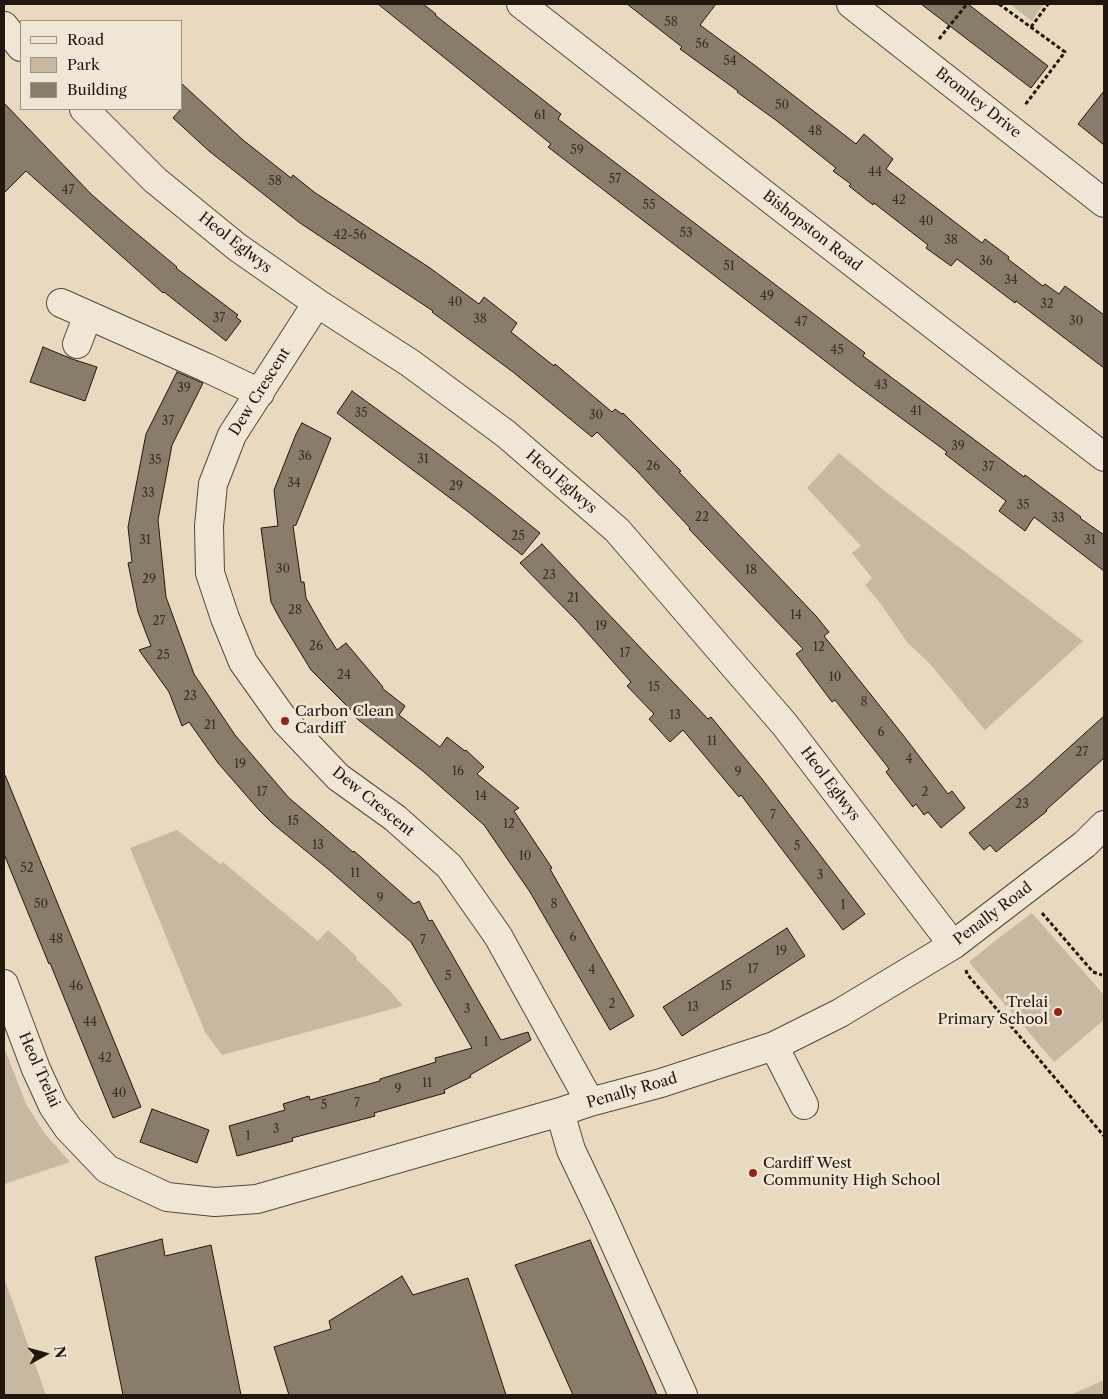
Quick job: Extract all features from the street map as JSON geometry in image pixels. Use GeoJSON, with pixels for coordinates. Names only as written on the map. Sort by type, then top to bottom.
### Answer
{"type":"FeatureCollection","features":[{"type":"Feature","properties":{"kind":"street","name":"Bishopston Road"},"geometry":{"type":"LineString","coordinates":[[521,4],[1104,457]]}},
{"type":"Feature","properties":{"kind":"street","name":"Bromley Drive"},"geometry":{"type":"LineString","coordinates":[[851,4],[1104,203]]}},
{"type":"Feature","properties":{"kind":"street"},"geometry":{"type":"LineString","coordinates":[[4,26],[20,46]]}},
{"type":"Feature","properties":{"kind":"street","name":"Heol Eglwys"},"geometry":{"type":"LineString","coordinates":[[85,110],[155,180],[237,247],[316,303],[410,363],[506,434],[617,530],[785,725],[960,956]]}},
{"type":"Feature","properties":{"kind":"street"},"geometry":{"type":"LineString","coordinates":[[61,303],[260,393]]}},
{"type":"Feature","properties":{"kind":"street","name":"Dew Crescent"},"geometry":{"type":"LineString","coordinates":[[316,303],[232,435],[213,484],[209,526],[210,573],[225,618],[243,662],[285,720],[338,777],[395,818],[450,866],[498,936],[590,1102]]}},
{"type":"Feature","properties":{"kind":"street"},"geometry":{"type":"LineString","coordinates":[[77,344],[88,315]]}},
{"type":"Feature","properties":{"kind":"street","name":"Penally Road"},"geometry":{"type":"LineString","coordinates":[[107,1170],[167,1197],[215,1202],[257,1199],[661,1083],[774,1046],[960,956],[1016,898],[1085,844],[1104,825]]}},
{"type":"Feature","properties":{"kind":"street","name":"Heol Trelai"},"geometry":{"type":"LineString","coordinates":[[4,984],[36,1069],[53,1106],[68,1128],[107,1170]]}},
{"type":"Feature","properties":{"kind":"street"},"geometry":{"type":"LineString","coordinates":[[774,1046],[804,1105]]}},
{"type":"Feature","properties":{"kind":"street"},"geometry":{"type":"LineString","coordinates":[[560,1112],[571,1150],[683,1395]]}},
{"type":"Feature","properties":{"kind":"path"},"geometry":{"type":"LineString","coordinates":[[923,60],[967,4]]}},
{"type":"Feature","properties":{"kind":"path"},"geometry":{"type":"LineString","coordinates":[[999,4],[1065,52],[1008,128]]}},
{"type":"Feature","properties":{"kind":"path"},"geometry":{"type":"LineString","coordinates":[[1031,27],[1048,4]]}},
{"type":"Feature","properties":{"kind":"path"},"geometry":{"type":"LineString","coordinates":[[1016,898],[1026,912],[1036,905],[1088,966],[1094,972],[1102,975]]}},
{"type":"Feature","properties":{"kind":"path"},"geometry":{"type":"LineString","coordinates":[[960,956],[967,974],[1104,1136]]}},
{"type":"Feature","properties":{"kind":"green space"},"geometry":{"type":"Polygon","coordinates":[[[1010,4],[1044,4],[1032,21],[1010,4]]]}},
{"type":"Feature","properties":{"kind":"green space"},"geometry":{"type":"Polygon","coordinates":[[[839,453],[886,492],[1083,641],[985,730],[930,664],[907,642],[881,604],[865,585],[872,578],[852,553],[861,546],[807,488],[839,453]]]}},
{"type":"Feature","properties":{"kind":"green space"},"geometry":{"type":"Polygon","coordinates":[[[177,830],[220,864],[223,862],[318,941],[328,930],[357,957],[356,959],[403,1006],[222,1055],[205,1032],[130,848],[177,830]]]}},
{"type":"Feature","properties":{"kind":"green space"},"geometry":{"type":"Polygon","coordinates":[[[1032,913],[1104,995],[1104,1020],[1054,1062],[969,962],[1032,913]]]}},
{"type":"Feature","properties":{"kind":"green space"},"geometry":{"type":"Polygon","coordinates":[[[4,1047],[26,1104],[45,1134],[70,1162],[4,1184],[4,1047]]]}},
{"type":"Feature","properties":{"kind":"green space"},"geometry":{"type":"Polygon","coordinates":[[[4,1278],[46,1395],[4,1395],[4,1278]]]}},
{"type":"Feature","properties":{"kind":"green space"},"geometry":{"type":"Polygon","coordinates":[[[1104,1380],[1104,1395],[1070,1395],[1104,1380]]]}},
{"type":"Feature","properties":{"kind":"building"},"geometry":{"type":"Polygon","coordinates":[[[378,4],[423,4],[561,114],[558,119],[865,353],[863,356],[1024,477],[1025,475],[1081,517],[1104,535],[1104,571],[1034,517],[1025,531],[999,511],[1006,501],[945,454],[947,452],[855,384],[548,147],[551,144],[378,4]]]}},
{"type":"Feature","properties":{"kind":"building"},"geometry":{"type":"Polygon","coordinates":[[[627,4],[716,4],[700,25],[856,144],[864,134],[893,159],[886,169],[982,243],[985,239],[1043,286],[1045,284],[1059,294],[1065,286],[1104,315],[1104,368],[957,259],[951,266],[926,248],[928,245],[849,186],[851,184],[833,171],[836,168],[738,91],[680,49],[682,47],[627,4]]]}},
{"type":"Feature","properties":{"kind":"building"},"geometry":{"type":"Polygon","coordinates":[[[921,4],[968,4],[1048,66],[1031,88],[921,4]]]}},
{"type":"Feature","properties":{"kind":"building"},"geometry":{"type":"Polygon","coordinates":[[[182,84],[243,140],[291,178],[293,175],[314,192],[430,268],[479,304],[484,297],[517,323],[511,332],[554,366],[555,364],[612,412],[615,409],[623,413],[681,471],[679,472],[816,616],[829,632],[824,636],[948,794],[952,791],[965,808],[941,828],[928,812],[924,815],[916,804],[913,807],[886,772],[889,769],[887,766],[835,700],[832,702],[796,654],[803,649],[689,529],[637,471],[597,432],[592,437],[513,372],[433,311],[300,223],[209,151],[173,118],[182,110],[182,84]]]}},
{"type":"Feature","properties":{"kind":"building"},"geometry":{"type":"Polygon","coordinates":[[[1104,91],[1104,145],[1078,124],[1104,91]]]}},
{"type":"Feature","properties":{"kind":"building"},"geometry":{"type":"Polygon","coordinates":[[[4,103],[91,194],[176,268],[238,315],[236,317],[241,321],[226,341],[163,293],[26,171],[4,193],[4,103]]]}},
{"type":"Feature","properties":{"kind":"building"},"geometry":{"type":"Polygon","coordinates":[[[43,347],[97,367],[85,401],[30,382],[43,347]]]}},
{"type":"Feature","properties":{"kind":"building"},"geometry":{"type":"Polygon","coordinates":[[[177,372],[203,383],[172,445],[158,520],[166,597],[194,674],[235,735],[289,798],[354,851],[414,904],[419,901],[429,921],[432,920],[501,1040],[528,1032],[531,1040],[470,1075],[471,1077],[444,1090],[445,1093],[374,1113],[375,1116],[292,1138],[293,1141],[237,1156],[229,1126],[285,1110],[283,1104],[309,1096],[310,1100],[380,1081],[380,1079],[436,1062],[435,1058],[472,1048],[411,942],[259,810],[218,763],[189,722],[182,726],[169,692],[139,650],[151,646],[138,612],[128,563],[132,562],[128,527],[146,434],[177,372]]]}},
{"type":"Feature","properties":{"kind":"building"},"geometry":{"type":"Polygon","coordinates":[[[352,391],[494,496],[540,533],[522,555],[466,510],[337,413],[352,391]]]}},
{"type":"Feature","properties":{"kind":"building"},"geometry":{"type":"Polygon","coordinates":[[[302,423],[331,438],[296,525],[293,526],[301,582],[304,582],[306,598],[337,650],[346,643],[382,688],[405,706],[399,715],[440,747],[447,737],[466,750],[484,767],[477,774],[519,808],[514,811],[552,868],[550,869],[634,1016],[610,1030],[530,892],[484,825],[424,772],[356,718],[358,717],[311,670],[271,602],[261,528],[278,526],[274,490],[302,423]]]}},
{"type":"Feature","properties":{"kind":"building"},"geometry":{"type":"Polygon","coordinates":[[[542,544],[708,719],[711,717],[762,779],[865,914],[843,930],[741,795],[739,797],[683,730],[670,742],[649,719],[654,714],[627,686],[631,682],[577,621],[520,563],[542,544]]]}},
{"type":"Feature","properties":{"kind":"building"},"geometry":{"type":"Polygon","coordinates":[[[1104,716],[1104,758],[1047,811],[996,852],[990,845],[984,850],[969,833],[1031,782],[1104,716]]]}},
{"type":"Feature","properties":{"kind":"building"},"geometry":{"type":"Polygon","coordinates":[[[4,775],[141,1107],[113,1118],[4,854],[4,775]]]}},
{"type":"Feature","properties":{"kind":"building"},"geometry":{"type":"Polygon","coordinates":[[[787,928],[805,956],[682,1036],[663,1007],[787,928]]]}},
{"type":"Feature","properties":{"kind":"building"},"geometry":{"type":"Polygon","coordinates":[[[152,1109],[209,1130],[197,1163],[140,1142],[152,1109]]]}},
{"type":"Feature","properties":{"kind":"building"},"geometry":{"type":"Polygon","coordinates":[[[162,1239],[165,1256],[211,1245],[241,1395],[123,1395],[95,1257],[162,1239]]]}},
{"type":"Feature","properties":{"kind":"building"},"geometry":{"type":"Polygon","coordinates":[[[590,1240],[657,1395],[573,1395],[515,1265],[590,1240]]]}},
{"type":"Feature","properties":{"kind":"building"},"geometry":{"type":"Polygon","coordinates":[[[402,1276],[413,1295],[468,1278],[506,1395],[289,1395],[274,1347],[331,1329],[329,1321],[402,1276]]]}},
{"type":"Feature","properties":{"kind":"place","name":"Carbon Clean Cardiff"},"geometry":{"type":"Point","coordinates":[285,721]}},
{"type":"Feature","properties":{"kind":"place","name":"Trelai Primary School"},"geometry":{"type":"Point","coordinates":[1058,1012]}},
{"type":"Feature","properties":{"kind":"place","name":"Cardiff West Community High School"},"geometry":{"type":"Point","coordinates":[753,1173]}}]}
